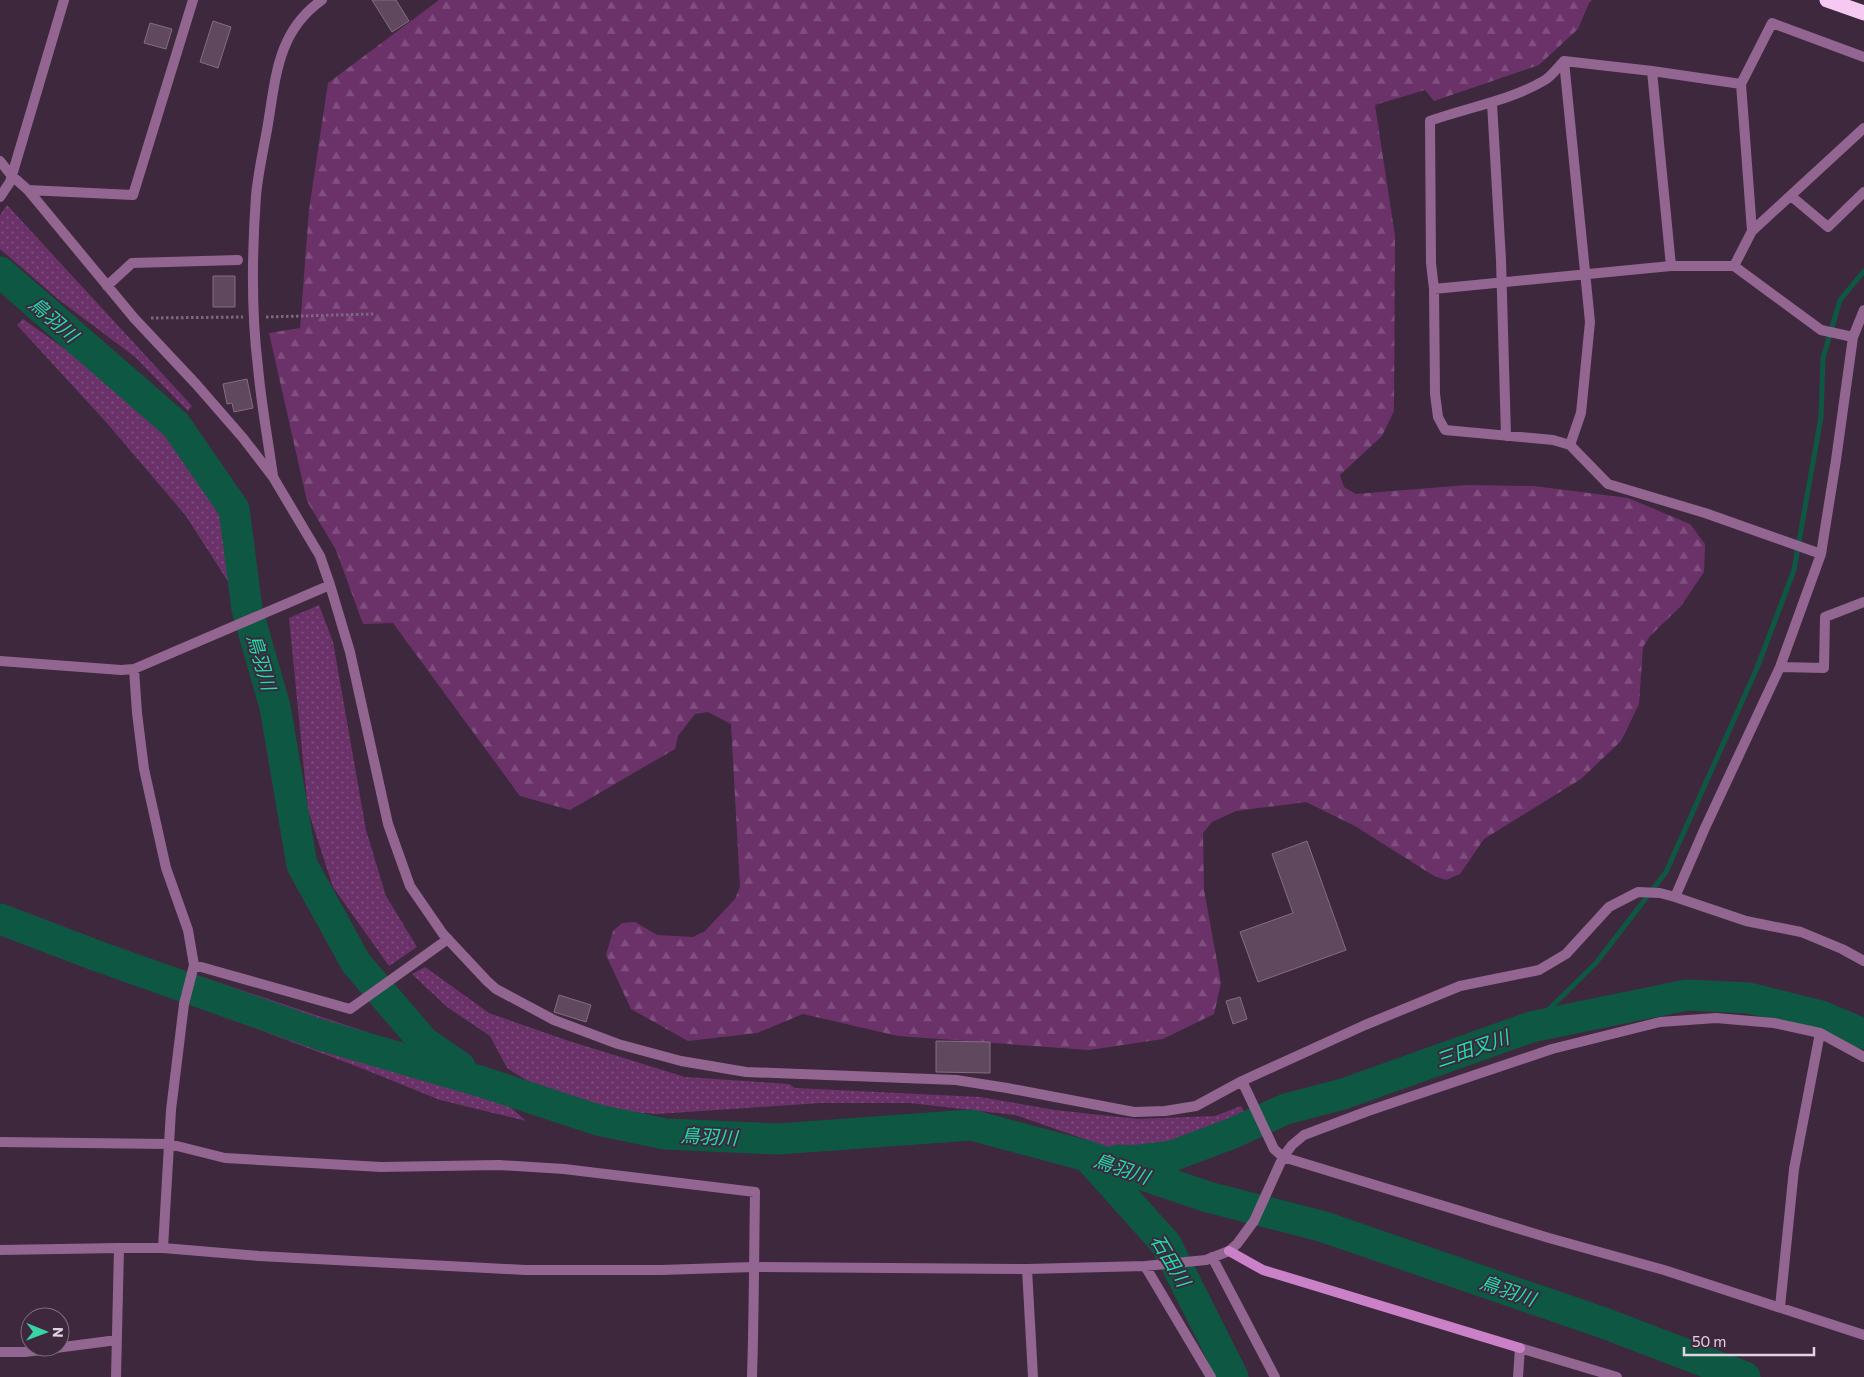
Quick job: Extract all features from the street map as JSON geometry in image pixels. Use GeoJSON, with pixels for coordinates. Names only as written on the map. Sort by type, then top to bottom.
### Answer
{"type":"FeatureCollection","features":[{"type":"Feature","properties":{"kind":"highway"},"geometry":{"type":"LineString","coordinates":[[1827,0],[1864,13]]}},
{"type":"Feature","properties":{"kind":"street"},"geometry":{"type":"LineString","coordinates":[[0,197],[10,179],[64,0]]}},
{"type":"Feature","properties":{"kind":"street"},"geometry":{"type":"LineString","coordinates":[[28,190],[132,195],[193,0]]}},
{"type":"Feature","properties":{"kind":"street"},"geometry":{"type":"LineString","coordinates":[[273,477],[257,366],[254,317],[253,258],[256,194],[276,77],[286,42],[298,22],[322,0]]}},
{"type":"Feature","properties":{"kind":"street"},"geometry":{"type":"LineString","coordinates":[[1752,231],[1741,84],[1772,24],[1864,57]]}},
{"type":"Feature","properties":{"kind":"street"},"geometry":{"type":"LineString","coordinates":[[1564,61],[1741,84]]}},
{"type":"Feature","properties":{"kind":"street"},"geometry":{"type":"LineString","coordinates":[[1564,61],[1546,79],[1492,103],[1455,112],[1430,121],[1431,263],[1434,289],[1435,394],[1438,417],[1444,430],[1553,440],[1570,445],[1608,484],[1705,513],[1821,554]]}},
{"type":"Feature","properties":{"kind":"street"},"geometry":{"type":"LineString","coordinates":[[1564,61],[1590,322],[1581,413],[1570,445]]}},
{"type":"Feature","properties":{"kind":"street"},"geometry":{"type":"LineString","coordinates":[[1652,71],[1670,266]]}},
{"type":"Feature","properties":{"kind":"street"},"geometry":{"type":"LineString","coordinates":[[1492,103],[1501,260],[1500,282],[1506,436]]}},
{"type":"Feature","properties":{"kind":"street"},"geometry":{"type":"LineString","coordinates":[[1734,266],[1752,231],[1864,128]]}},
{"type":"Feature","properties":{"kind":"street"},"geometry":{"type":"LineString","coordinates":[[0,161],[10,179],[28,190],[134,318],[196,384],[243,438],[273,477],[320,556],[350,652],[388,824],[410,886],[448,939],[496,989],[554,1020],[618,1044],[681,1062],[746,1072],[956,1080],[1134,1112],[1165,1112],[1196,1106],[1244,1086],[1365,1026],[1460,986],[1539,970],[1566,954],[1609,907],[1638,892],[1660,893],[1746,922],[1801,932],[1842,949],[1864,961]]}},
{"type":"Feature","properties":{"kind":"street"},"geometry":{"type":"LineString","coordinates":[[1791,196],[1828,227],[1864,192]]}},
{"type":"Feature","properties":{"kind":"street"},"geometry":{"type":"LineString","coordinates":[[107,286],[132,263],[238,260]]}},
{"type":"Feature","properties":{"kind":"street"},"geometry":{"type":"LineString","coordinates":[[1434,289],[1670,266],[1734,266],[1821,330],[1853,337]]}},
{"type":"Feature","properties":{"kind":"street"},"geometry":{"type":"LineString","coordinates":[[1675,897],[1780,666],[1821,554],[1853,337],[1864,310]]}},
{"type":"Feature","properties":{"kind":"street"},"geometry":{"type":"LineString","coordinates":[[0,661],[121,670],[134,669],[328,586]]}},
{"type":"Feature","properties":{"kind":"street"},"geometry":{"type":"LineString","coordinates":[[1780,666],[1824,668],[1825,617],[1864,602]]}},
{"type":"Feature","properties":{"kind":"street"},"geometry":{"type":"LineString","coordinates":[[134,669],[144,769],[166,868],[188,930],[194,965],[184,1004],[169,1144],[163,1248]]}},
{"type":"Feature","properties":{"kind":"street"},"geometry":{"type":"LineString","coordinates":[[194,965],[350,1009],[448,939]]}},
{"type":"Feature","properties":{"kind":"street"},"geometry":{"type":"LineString","coordinates":[[0,1250],[163,1248],[259,1256],[525,1270],[661,1270],[753,1267],[1028,1269],[1150,1265],[1209,1259],[1229,1251],[1237,1244],[1254,1221],[1283,1157],[1292,1145],[1304,1135],[1368,1110],[1552,1049],[1660,1022],[1716,1018],[1774,1023],[1820,1033],[1864,1057]]}},
{"type":"Feature","properties":{"kind":"street"},"geometry":{"type":"LineString","coordinates":[[1780,1307],[1794,1169],[1820,1033]]}},
{"type":"Feature","properties":{"kind":"street"},"geometry":{"type":"LineString","coordinates":[[1244,1086],[1274,1149],[1283,1157],[1549,1238],[1664,1270],[1864,1335]]}},
{"type":"Feature","properties":{"kind":"street"},"geometry":{"type":"LineString","coordinates":[[0,1142],[169,1144],[225,1158],[381,1167],[499,1165],[564,1169],[755,1192],[752,1377]]}},
{"type":"Feature","properties":{"kind":"street"},"geometry":{"type":"LineString","coordinates":[[116,1377],[119,1248]]}},
{"type":"Feature","properties":{"kind":"street"},"geometry":{"type":"LineString","coordinates":[[1229,1251],[1263,1270],[1617,1377]]}},
{"type":"Feature","properties":{"kind":"street"},"geometry":{"type":"LineString","coordinates":[[1209,1259],[1275,1377]]}},
{"type":"Feature","properties":{"kind":"street"},"geometry":{"type":"LineString","coordinates":[[1150,1265],[1211,1377]]}},
{"type":"Feature","properties":{"kind":"street"},"geometry":{"type":"LineString","coordinates":[[1028,1269],[1033,1377]]}},
{"type":"Feature","properties":{"kind":"street"},"geometry":{"type":"LineString","coordinates":[[0,1352],[25,1352],[117,1340]]}},
{"type":"Feature","properties":{"kind":"street"},"geometry":{"type":"LineString","coordinates":[[1518,1377],[1520,1348]]}},
{"type":"Feature","properties":{"kind":"path"},"geometry":{"type":"LineString","coordinates":[[134,318],[373,314]]}},
{"type":"Feature","properties":{"kind":"green space"},"geometry":{"type":"Polygon","coordinates":[[[439,0],[1592,0],[1578,29],[1539,65],[1434,101],[1425,90],[1375,105],[1395,236],[1394,411],[1382,436],[1340,475],[1344,487],[1356,494],[1467,485],[1534,486],[1628,498],[1690,524],[1705,544],[1704,572],[1681,606],[1650,636],[1643,647],[1639,704],[1621,741],[1581,779],[1484,839],[1460,874],[1446,880],[1434,876],[1355,826],[1306,802],[1236,811],[1212,822],[1203,833],[1204,890],[1221,983],[1214,1014],[1163,1039],[1089,1050],[898,1036],[803,1014],[757,1033],[688,1041],[631,1009],[606,955],[613,931],[622,923],[635,922],[657,935],[693,937],[705,931],[735,899],[740,887],[731,724],[708,712],[695,714],[678,736],[675,749],[570,810],[520,796],[393,623],[363,624],[336,550],[307,501],[269,333],[300,328],[309,210],[328,83],[439,0]]]}},
{"type":"Feature","properties":{"kind":"green space"},"geometry":{"type":"Polygon","coordinates":[[[7,205],[192,406],[188,411],[135,357],[58,299],[0,249],[0,215],[7,205]]]}},
{"type":"Feature","properties":{"kind":"green space"},"geometry":{"type":"Polygon","coordinates":[[[23,319],[99,373],[150,419],[188,461],[228,523],[237,553],[238,597],[186,516],[106,422],[17,325],[23,319]]]}},
{"type":"Feature","properties":{"kind":"green space"},"geometry":{"type":"Polygon","coordinates":[[[319,605],[333,642],[366,830],[386,896],[417,947],[389,966],[333,887],[308,810],[289,618],[319,605]]]}},
{"type":"Feature","properties":{"kind":"green space"},"geometry":{"type":"Polygon","coordinates":[[[425,967],[489,1013],[566,1040],[685,1077],[789,1084],[795,1088],[980,1097],[1055,1110],[1138,1119],[1215,1116],[1241,1106],[1247,1117],[1200,1139],[1146,1152],[1116,1150],[1015,1115],[910,1103],[820,1103],[657,1114],[608,1111],[526,1080],[507,1068],[490,1036],[447,1007],[412,974],[425,967]]]}},
{"type":"Feature","properties":{"kind":"green space"},"geometry":{"type":"Polygon","coordinates":[[[202,977],[367,1032],[445,1085],[506,1103],[526,1121],[440,1100],[196,1006],[202,977]]]}},
{"type":"Feature","properties":{"kind":"building"},"geometry":{"type":"Polygon","coordinates":[[[372,0],[396,0],[409,21],[392,32],[372,0]]]}},
{"type":"Feature","properties":{"kind":"building"},"geometry":{"type":"Polygon","coordinates":[[[213,21],[231,27],[218,68],[200,62],[213,21]]]}},
{"type":"Feature","properties":{"kind":"building"},"geometry":{"type":"Polygon","coordinates":[[[150,23],[172,29],[166,49],[144,43],[150,23]]]}},
{"type":"Feature","properties":{"kind":"building"},"geometry":{"type":"Polygon","coordinates":[[[213,276],[235,276],[235,307],[213,307],[213,276]]]}},
{"type":"Feature","properties":{"kind":"building"},"geometry":{"type":"Polygon","coordinates":[[[247,379],[253,408],[234,412],[232,403],[227,404],[223,384],[247,379]]]}},
{"type":"Feature","properties":{"kind":"building"},"geometry":{"type":"Polygon","coordinates":[[[1307,841],[1346,950],[1258,982],[1240,932],[1293,913],[1272,854],[1307,841]]]}},
{"type":"Feature","properties":{"kind":"building"},"geometry":{"type":"Polygon","coordinates":[[[559,995],[591,1005],[586,1022],[554,1012],[559,995]]]}},
{"type":"Feature","properties":{"kind":"building"},"geometry":{"type":"Polygon","coordinates":[[[1240,997],[1247,1019],[1233,1024],[1226,1001],[1240,997]]]}},
{"type":"Feature","properties":{"kind":"building"},"geometry":{"type":"Polygon","coordinates":[[[936,1041],[990,1042],[990,1073],[936,1072],[936,1041]]]}},
{"type":"Feature","properties":{"kind":"waterway"},"geometry":{"type":"LineString","coordinates":[[1531,1027],[1596,963],[1666,872],[1757,668],[1794,570],[1821,417],[1823,358],[1840,300],[1864,271]]}},
{"type":"Feature","properties":{"kind":"waterway","name":"鳥羽川"},"geometry":{"type":"LineString","coordinates":[[0,272],[176,425],[234,509],[247,609],[275,707],[302,865],[356,963],[424,1042],[460,1067]]}},
{"type":"Feature","properties":{"kind":"waterway","name":"鳥羽川"},"geometry":{"type":"LineString","coordinates":[[0,919],[100,957],[318,1034],[479,1081],[598,1120],[665,1134],[778,1139],[971,1125],[1087,1156],[1208,1197],[1321,1226],[1604,1323],[1745,1377]]}},
{"type":"Feature","properties":{"kind":"waterway","name":"三田叉川"},"geometry":{"type":"LineString","coordinates":[[1118,1160],[1132,1161],[1172,1156],[1233,1133],[1286,1109],[1343,1094],[1531,1027],[1687,995],[1749,998],[1821,1016],[1864,1034]]}},
{"type":"Feature","properties":{"kind":"waterway","name":"石田川"},"geometry":{"type":"LineString","coordinates":[[1088,1157],[1166,1244],[1233,1377]]}}]}
